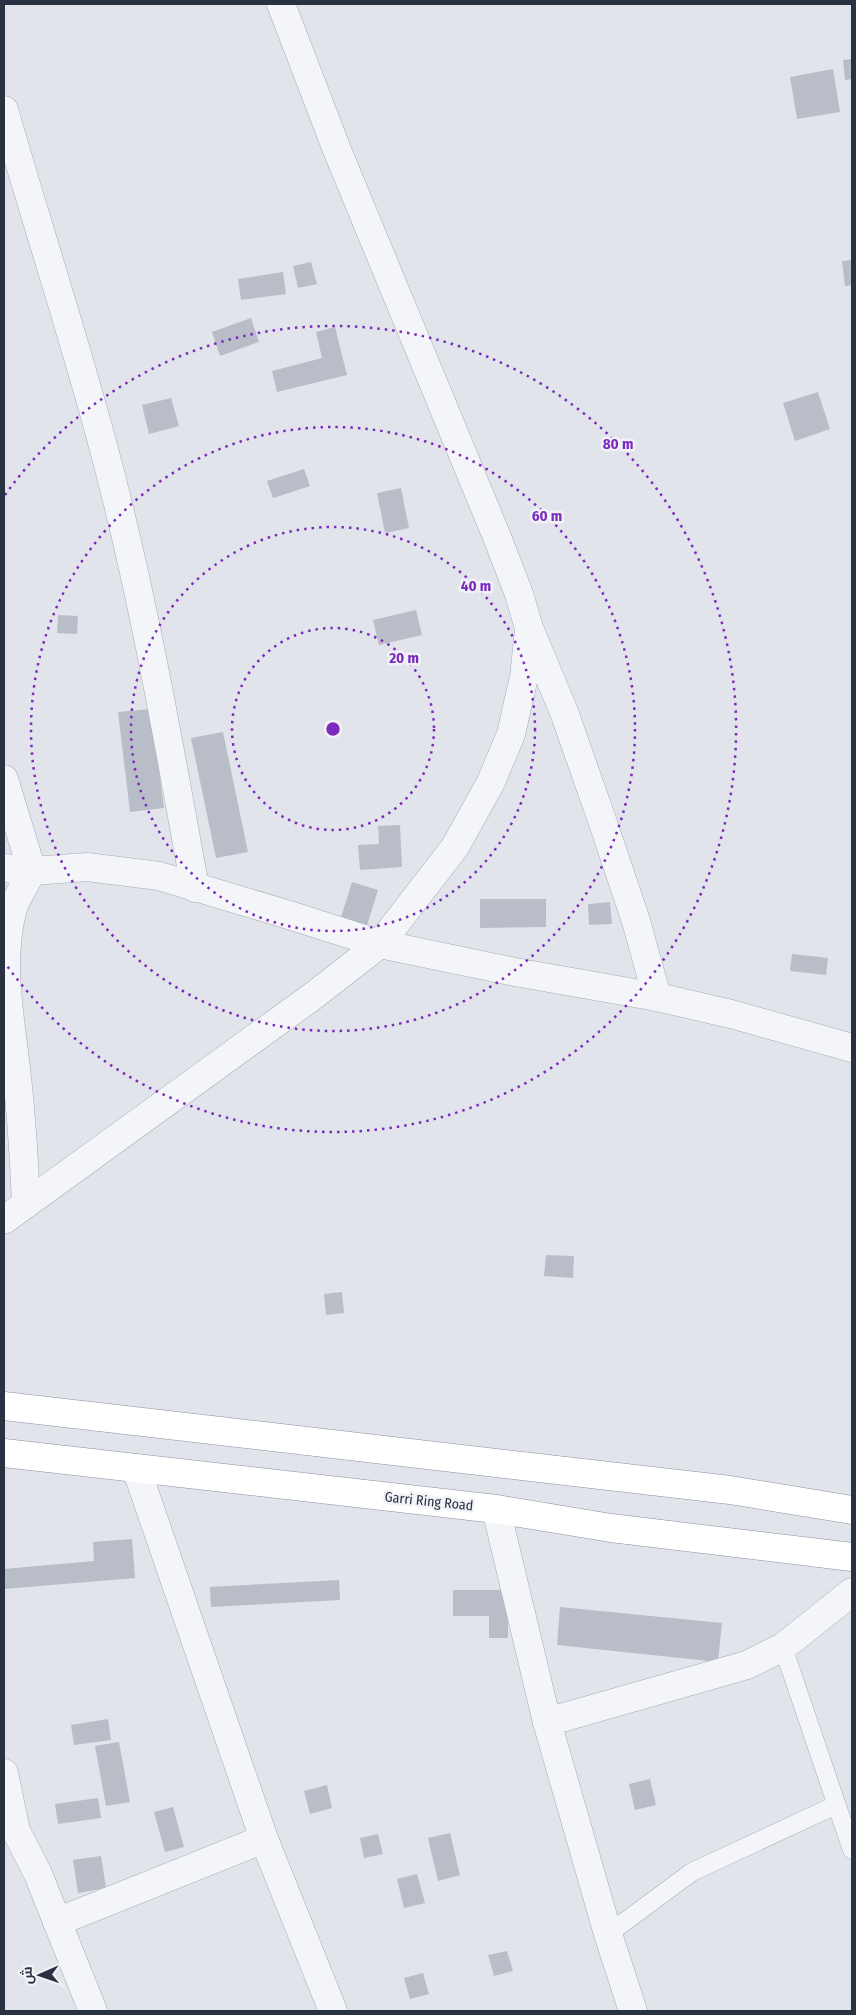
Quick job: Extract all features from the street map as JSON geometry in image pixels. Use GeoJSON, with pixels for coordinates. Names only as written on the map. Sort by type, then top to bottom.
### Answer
{"type":"FeatureCollection","features":[{"type":"Feature","properties":{"kind":"highway"},"geometry":{"type":"LineString","coordinates":[[4,1406],[730,1490],[852,1510]]}},
{"type":"Feature","properties":{"kind":"highway","name":"Garri Ring Road"},"geometry":{"type":"LineString","coordinates":[[4,1453],[496,1509],[611,1528],[852,1558]]}},
{"type":"Feature","properties":{"kind":"street"},"geometry":{"type":"LineString","coordinates":[[282,4],[338,150],[497,537],[519,594],[529,628],[564,712],[636,921],[657,997]]}},
{"type":"Feature","properties":{"kind":"street"},"geometry":{"type":"LineString","coordinates":[[4,110],[102,442],[131,558],[162,701],[195,888]]}},
{"type":"Feature","properties":{"kind":"street"},"geometry":{"type":"LineString","coordinates":[[4,1220],[313,996],[380,944],[455,847],[491,782],[511,734],[524,677],[529,628]]}},
{"type":"Feature","properties":{"kind":"street"},"geometry":{"type":"LineString","coordinates":[[4,779],[32,871],[12,911],[7,944],[6,990],[23,1137],[26,1204]]}},
{"type":"Feature","properties":{"kind":"street"},"geometry":{"type":"LineString","coordinates":[[4,868],[32,871],[88,867],[159,876],[380,944],[515,972],[657,997],[731,1014],[852,1048]]}},
{"type":"Feature","properties":{"kind":"street"},"geometry":{"type":"LineString","coordinates":[[136,1468],[264,1839],[332,2011]]}},
{"type":"Feature","properties":{"kind":"street"},"geometry":{"type":"LineString","coordinates":[[496,1509],[548,1722],[608,1934],[633,2011]]}},
{"type":"Feature","properties":{"kind":"street"},"geometry":{"type":"LineString","coordinates":[[548,1722],[748,1665],[782,1647],[852,1592]]}},
{"type":"Feature","properties":{"kind":"street"},"geometry":{"type":"LineString","coordinates":[[4,1774],[10,1831],[38,1874],[93,2011]]}},
{"type":"Feature","properties":{"kind":"street"},"geometry":{"type":"LineString","coordinates":[[57,1922],[264,1839]]}},
{"type":"Feature","properties":{"kind":"lane"},"geometry":{"type":"LineString","coordinates":[[782,1647],[852,1850]]}},
{"type":"Feature","properties":{"kind":"lane"},"geometry":{"type":"LineString","coordinates":[[608,1934],[692,1872],[836,1805]]}},
{"type":"Feature","properties":{"kind":"building"},"geometry":{"type":"Polygon","coordinates":[[[852,59],[852,79],[845,80],[843,60],[852,59]]]}},
{"type":"Feature","properties":{"kind":"building"},"geometry":{"type":"Polygon","coordinates":[[[833,69],[840,112],[797,119],[790,77],[833,69]]]}},
{"type":"Feature","properties":{"kind":"building"},"geometry":{"type":"Polygon","coordinates":[[[852,260],[852,285],[845,286],[842,261],[852,260]]]}},
{"type":"Feature","properties":{"kind":"building"},"geometry":{"type":"Polygon","coordinates":[[[311,262],[317,284],[298,288],[293,266],[311,262]]]}},
{"type":"Feature","properties":{"kind":"building"},"geometry":{"type":"Polygon","coordinates":[[[283,272],[286,294],[241,300],[238,279],[283,272]]]}},
{"type":"Feature","properties":{"kind":"building"},"geometry":{"type":"Polygon","coordinates":[[[251,318],[259,342],[220,356],[212,332],[251,318]]]}},
{"type":"Feature","properties":{"kind":"building"},"geometry":{"type":"Polygon","coordinates":[[[335,327],[347,375],[277,392],[272,371],[322,358],[316,332],[335,327]]]}},
{"type":"Feature","properties":{"kind":"building"},"geometry":{"type":"Polygon","coordinates":[[[818,392],[830,429],[795,441],[783,403],[818,392]]]}},
{"type":"Feature","properties":{"kind":"building"},"geometry":{"type":"Polygon","coordinates":[[[171,398],[179,426],[149,434],[142,405],[171,398]]]}},
{"type":"Feature","properties":{"kind":"building"},"geometry":{"type":"Polygon","coordinates":[[[304,469],[310,486],[273,498],[267,481],[304,469]]]}},
{"type":"Feature","properties":{"kind":"building"},"geometry":{"type":"Polygon","coordinates":[[[401,488],[409,528],[385,533],[377,493],[401,488]]]}},
{"type":"Feature","properties":{"kind":"building"},"geometry":{"type":"Polygon","coordinates":[[[416,610],[422,635],[379,645],[373,620],[416,610]]]}},
{"type":"Feature","properties":{"kind":"building"},"geometry":{"type":"Polygon","coordinates":[[[58,615],[78,616],[77,634],[57,633],[58,615]]]}},
{"type":"Feature","properties":{"kind":"building"},"geometry":{"type":"Polygon","coordinates":[[[151,709],[164,808],[130,812],[118,712],[151,709]]]}},
{"type":"Feature","properties":{"kind":"building"},"geometry":{"type":"Polygon","coordinates":[[[223,732],[248,852],[216,858],[191,738],[223,732]]]}},
{"type":"Feature","properties":{"kind":"building"},"geometry":{"type":"Polygon","coordinates":[[[400,825],[402,867],[360,870],[358,845],[379,844],[378,826],[400,825]]]}},
{"type":"Feature","properties":{"kind":"building"},"geometry":{"type":"Polygon","coordinates":[[[352,882],[378,890],[365,932],[339,924],[352,882]]]}},
{"type":"Feature","properties":{"kind":"building"},"geometry":{"type":"Polygon","coordinates":[[[480,899],[546,899],[546,927],[480,928],[480,899]]]}},
{"type":"Feature","properties":{"kind":"building"},"geometry":{"type":"Polygon","coordinates":[[[610,902],[612,924],[589,925],[588,904],[610,902]]]}},
{"type":"Feature","properties":{"kind":"building"},"geometry":{"type":"Polygon","coordinates":[[[792,954],[828,958],[826,975],[790,971],[792,954]]]}},
{"type":"Feature","properties":{"kind":"building"},"geometry":{"type":"Polygon","coordinates":[[[546,1255],[574,1256],[573,1278],[544,1276],[546,1255]]]}},
{"type":"Feature","properties":{"kind":"building"},"geometry":{"type":"Polygon","coordinates":[[[342,1292],[344,1313],[326,1315],[324,1294],[342,1292]]]}},
{"type":"Feature","properties":{"kind":"building"},"geometry":{"type":"Polygon","coordinates":[[[132,1539],[135,1578],[4,1589],[4,1569],[94,1561],[93,1542],[132,1539]]]}},
{"type":"Feature","properties":{"kind":"building"},"geometry":{"type":"Polygon","coordinates":[[[339,1580],[340,1600],[211,1607],[210,1587],[339,1580]]]}},
{"type":"Feature","properties":{"kind":"building"},"geometry":{"type":"Polygon","coordinates":[[[453,1590],[508,1590],[508,1638],[489,1638],[489,1616],[453,1616],[453,1590]]]}},
{"type":"Feature","properties":{"kind":"building"},"geometry":{"type":"Polygon","coordinates":[[[560,1607],[722,1623],[718,1662],[557,1645],[560,1607]]]}},
{"type":"Feature","properties":{"kind":"building"},"geometry":{"type":"Polygon","coordinates":[[[108,1719],[111,1740],[74,1745],[71,1725],[108,1719]]]}},
{"type":"Feature","properties":{"kind":"building"},"geometry":{"type":"Polygon","coordinates":[[[119,1742],[130,1802],[106,1806],[95,1746],[119,1742]]]}},
{"type":"Feature","properties":{"kind":"building"},"geometry":{"type":"Polygon","coordinates":[[[650,1779],[656,1805],[635,1810],[629,1784],[650,1779]]]}},
{"type":"Feature","properties":{"kind":"building"},"geometry":{"type":"Polygon","coordinates":[[[327,1785],[332,1808],[310,1814],[304,1791],[327,1785]]]}},
{"type":"Feature","properties":{"kind":"building"},"geometry":{"type":"Polygon","coordinates":[[[98,1798],[101,1818],[58,1824],[55,1804],[98,1798]]]}},
{"type":"Feature","properties":{"kind":"building"},"geometry":{"type":"Polygon","coordinates":[[[173,1807],[184,1847],[165,1852],[154,1812],[173,1807]]]}},
{"type":"Feature","properties":{"kind":"building"},"geometry":{"type":"Polygon","coordinates":[[[450,1833],[460,1875],[438,1881],[428,1838],[450,1833]]]}},
{"type":"Feature","properties":{"kind":"building"},"geometry":{"type":"Polygon","coordinates":[[[378,1834],[383,1854],[364,1858],[360,1838],[378,1834]]]}},
{"type":"Feature","properties":{"kind":"building"},"geometry":{"type":"Polygon","coordinates":[[[101,1856],[106,1888],[78,1893],[73,1860],[101,1856]]]}},
{"type":"Feature","properties":{"kind":"building"},"geometry":{"type":"Polygon","coordinates":[[[417,1874],[425,1903],[404,1908],[397,1879],[417,1874]]]}},
{"type":"Feature","properties":{"kind":"building"},"geometry":{"type":"Polygon","coordinates":[[[507,1951],[513,1971],[494,1976],[488,1955],[507,1951]]]}},
{"type":"Feature","properties":{"kind":"building"},"geometry":{"type":"Polygon","coordinates":[[[423,1973],[429,1994],[410,1999],[404,1978],[423,1973]]]}}]}
